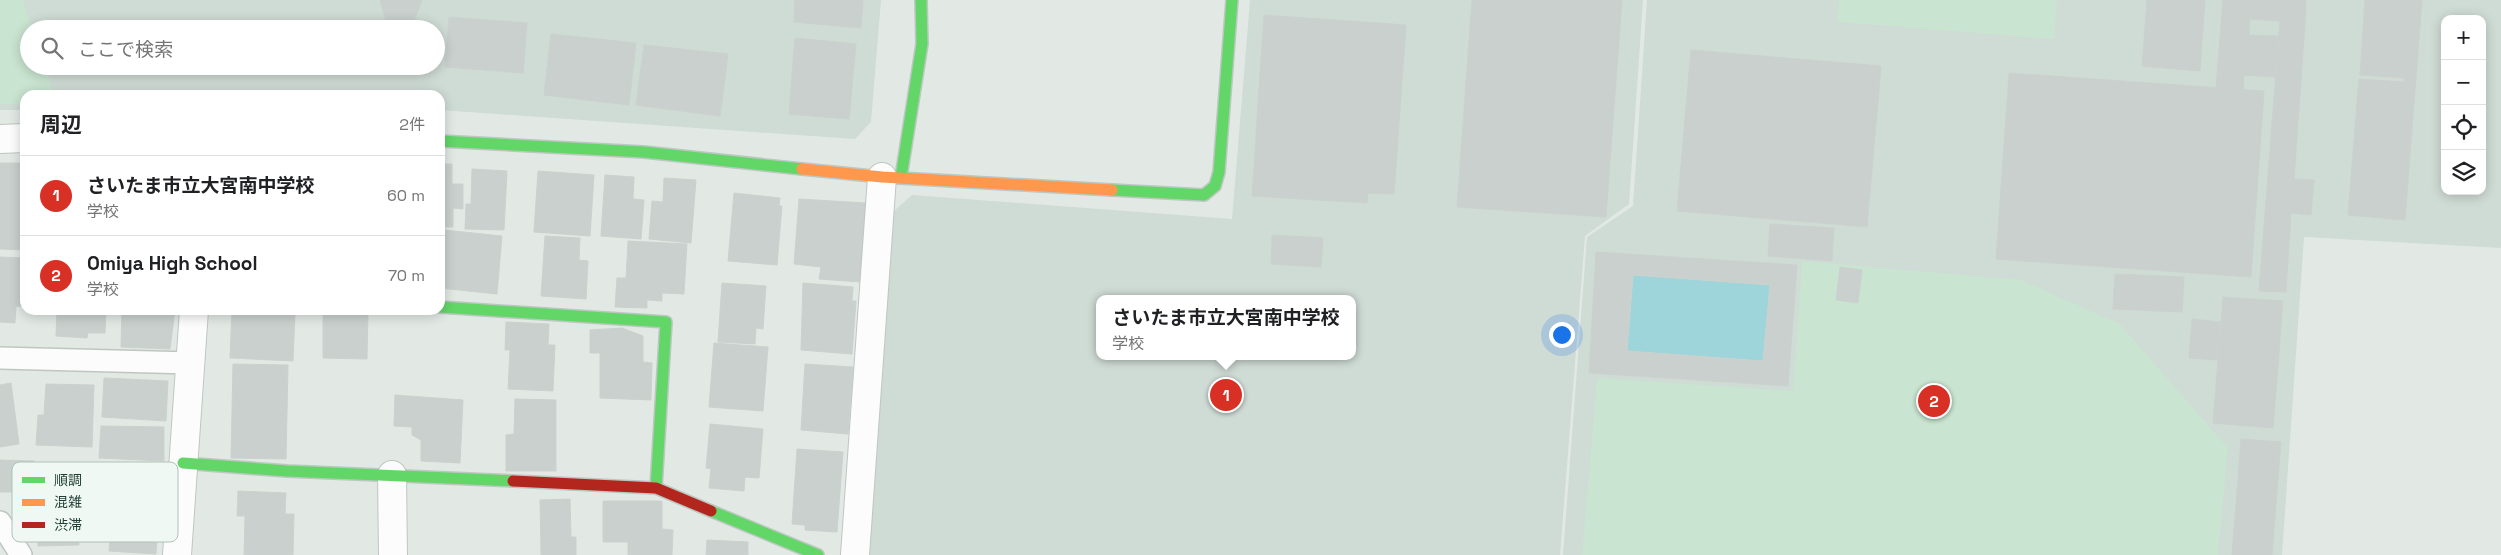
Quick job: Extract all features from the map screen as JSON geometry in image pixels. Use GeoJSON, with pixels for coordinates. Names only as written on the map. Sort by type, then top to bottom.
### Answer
{"type":"FeatureCollection","features":[{"type":"Feature","properties":{"kind":"street"},"geometry":{"type":"LineString","coordinates":[[854,555],[891,177],[922,44],[921,0]]}},
{"type":"Feature","properties":{"kind":"street"},"geometry":{"type":"LineString","coordinates":[[445,140],[644,152],[891,177],[1204,195],[1215,186],[1219,172],[1232,0]]}},
{"type":"Feature","properties":{"kind":"street"},"geometry":{"type":"LineString","coordinates":[[0,139],[20,138]]}},
{"type":"Feature","properties":{"kind":"street"},"geometry":{"type":"LineString","coordinates":[[445,307],[666,322],[656,488]]}},
{"type":"Feature","properties":{"kind":"street"},"geometry":{"type":"LineString","coordinates":[[177,555],[194,315]]}},
{"type":"Feature","properties":{"kind":"street"},"geometry":{"type":"LineString","coordinates":[[184,464],[287,471],[656,488],[818,555]]}},
{"type":"Feature","properties":{"kind":"street"},"geometry":{"type":"LineString","coordinates":[[392,475],[393,555]]}},
{"type":"Feature","properties":{"kind":"lane"},"geometry":{"type":"LineString","coordinates":[[0,358],[191,363]]}},
{"type":"Feature","properties":{"kind":"lane"},"geometry":{"type":"LineString","coordinates":[[0,522],[12,541]]}},
{"type":"Feature","properties":{"kind":"lane"},"geometry":{"type":"LineString","coordinates":[[13,542],[21,555]]}},
{"type":"Feature","properties":{"kind":"shaded area"},"geometry":{"type":"Polygon","coordinates":[[[0,0],[881,0],[871,122],[855,139],[445,110],[445,90],[20,90],[20,110],[0,110],[0,0]]]}},
{"type":"Feature","properties":{"kind":"shaded area"},"geometry":{"type":"Polygon","coordinates":[[[1250,0],[1643,0],[1629,204],[1585,236],[1560,555],[869,555],[894,211],[912,195],[1232,219],[1250,0]]]}},
{"type":"Feature","properties":{"kind":"shaded area"},"geometry":{"type":"Polygon","coordinates":[[[1647,0],[2501,0],[2501,248],[2304,237],[2282,555],[1563,555],[1587,237],[1633,206],[1647,0]]]}},
{"type":"Feature","properties":{"kind":"green space"},"geometry":{"type":"Polygon","coordinates":[[[0,0],[23,0],[30,20],[20,20],[20,75],[48,75],[53,90],[20,90],[20,104],[0,104],[0,0]]]}},
{"type":"Feature","properties":{"kind":"green space"},"geometry":{"type":"Polygon","coordinates":[[[1839,0],[2057,0],[2054,39],[1837,22],[1839,0]]]}},
{"type":"Feature","properties":{"kind":"green space"},"geometry":{"type":"Polygon","coordinates":[[[1802,261],[2021,280],[2120,324],[2228,448],[2218,555],[1582,555],[1597,378],[1793,391],[1802,261]]]}},
{"type":"Feature","properties":{"kind":"water"},"geometry":{"type":"Polygon","coordinates":[[[1633,275],[1770,285],[1763,361],[1627,351],[1633,275]]]}},
{"type":"Feature","properties":{"kind":"building"},"geometry":{"type":"Polygon","coordinates":[[[380,0],[422,0],[414,20],[386,20],[380,0]]]}},
{"type":"Feature","properties":{"kind":"building"},"geometry":{"type":"Polygon","coordinates":[[[795,0],[863,0],[861,28],[794,22],[795,0]]]}},
{"type":"Feature","properties":{"kind":"building"},"geometry":{"type":"Polygon","coordinates":[[[1472,0],[1622,0],[1606,217],[1457,207],[1472,0]]]}},
{"type":"Feature","properties":{"kind":"building"},"geometry":{"type":"Polygon","coordinates":[[[2147,0],[2205,0],[2200,71],[2142,66],[2147,0]]]}},
{"type":"Feature","properties":{"kind":"building"},"geometry":{"type":"Polygon","coordinates":[[[2223,0],[2251,0],[2249,35],[2278,36],[2275,77],[2244,75],[2243,90],[2216,88],[2223,0]]]}},
{"type":"Feature","properties":{"kind":"building"},"geometry":{"type":"Polygon","coordinates":[[[2251,0],[2306,0],[2305,23],[2249,19],[2251,0]]]}},
{"type":"Feature","properties":{"kind":"building"},"geometry":{"type":"Polygon","coordinates":[[[2365,0],[2422,0],[2405,220],[2348,215],[2359,79],[2404,82],[2404,78],[2360,75],[2365,0]]]}},
{"type":"Feature","properties":{"kind":"building"},"geometry":{"type":"Polygon","coordinates":[[[1264,15],[1406,25],[1394,194],[1368,193],[1367,203],[1252,196],[1264,15]]]}},
{"type":"Feature","properties":{"kind":"building"},"geometry":{"type":"Polygon","coordinates":[[[449,17],[527,23],[523,73],[445,67],[449,17]]]}},
{"type":"Feature","properties":{"kind":"building"},"geometry":{"type":"Polygon","coordinates":[[[2280,21],[2305,23],[2294,179],[2314,180],[2311,215],[2291,213],[2286,292],[2259,291],[2280,21]]]}},
{"type":"Feature","properties":{"kind":"building"},"geometry":{"type":"Polygon","coordinates":[[[551,34],[636,43],[629,105],[544,95],[551,34]]]}},
{"type":"Feature","properties":{"kind":"building"},"geometry":{"type":"Polygon","coordinates":[[[795,38],[856,44],[849,119],[789,114],[795,38]]]}},
{"type":"Feature","properties":{"kind":"building"},"geometry":{"type":"Polygon","coordinates":[[[644,45],[728,54],[720,116],[636,105],[644,45]]]}},
{"type":"Feature","properties":{"kind":"building"},"geometry":{"type":"Polygon","coordinates":[[[1691,50],[1881,66],[1867,227],[1677,211],[1691,50]]]}},
{"type":"Feature","properties":{"kind":"building"},"geometry":{"type":"Polygon","coordinates":[[[2009,73],[2264,91],[2251,277],[1996,259],[2009,73]]]}},
{"type":"Feature","properties":{"kind":"building"},"geometry":{"type":"Polygon","coordinates":[[[0,163],[20,163],[20,250],[0,249],[0,163]]]}},
{"type":"Feature","properties":{"kind":"building"},"geometry":{"type":"Polygon","coordinates":[[[445,164],[452,164],[452,184],[463,184],[463,209],[453,208],[453,227],[445,227],[445,164]]]}},
{"type":"Feature","properties":{"kind":"building"},"geometry":{"type":"Polygon","coordinates":[[[472,169],[507,171],[504,230],[465,229],[466,204],[471,204],[472,169]]]}},
{"type":"Feature","properties":{"kind":"building"},"geometry":{"type":"Polygon","coordinates":[[[538,171],[594,175],[590,236],[534,232],[538,171]]]}},
{"type":"Feature","properties":{"kind":"building"},"geometry":{"type":"Polygon","coordinates":[[[605,175],[634,177],[633,199],[644,200],[641,239],[601,236],[605,175]]]}},
{"type":"Feature","properties":{"kind":"building"},"geometry":{"type":"Polygon","coordinates":[[[664,178],[696,180],[691,243],[649,239],[652,201],[663,202],[664,178]]]}},
{"type":"Feature","properties":{"kind":"building"},"geometry":{"type":"Polygon","coordinates":[[[734,193],[780,198],[779,206],[782,206],[777,265],[728,261],[734,193]]]}},
{"type":"Feature","properties":{"kind":"building"},"geometry":{"type":"Polygon","coordinates":[[[799,199],[866,203],[860,282],[819,279],[821,267],[794,264],[799,199]]]}},
{"type":"Feature","properties":{"kind":"building"},"geometry":{"type":"Polygon","coordinates":[[[1770,224],[1834,228],[1832,261],[1768,256],[1770,224]]]}},
{"type":"Feature","properties":{"kind":"building"},"geometry":{"type":"Polygon","coordinates":[[[445,230],[502,236],[497,294],[445,289],[445,230]]]}},
{"type":"Feature","properties":{"kind":"building"},"geometry":{"type":"Polygon","coordinates":[[[1272,235],[1323,238],[1321,267],[1271,264],[1272,235]]]}},
{"type":"Feature","properties":{"kind":"building"},"geometry":{"type":"Polygon","coordinates":[[[545,236],[580,238],[579,260],[588,261],[586,299],[541,296],[545,236]]]}},
{"type":"Feature","properties":{"kind":"building"},"geometry":{"type":"Polygon","coordinates":[[[628,241],[687,244],[684,294],[662,293],[662,301],[647,300],[647,308],[615,307],[617,278],[626,278],[628,241]]]}},
{"type":"Feature","properties":{"kind":"building"},"geometry":{"type":"Polygon","coordinates":[[[1596,252],[1797,265],[1788,386],[1589,373],[1596,252]],[[1633,275],[1627,351],[1763,361],[1770,285],[1633,275]]]}},
{"type":"Feature","properties":{"kind":"building"},"geometry":{"type":"Polygon","coordinates":[[[0,257],[20,258],[20,306],[16,306],[15,323],[0,322],[0,257]]]}},
{"type":"Feature","properties":{"kind":"building"},"geometry":{"type":"Polygon","coordinates":[[[1840,267],[1862,270],[1858,303],[1836,300],[1840,267]]]}},
{"type":"Feature","properties":{"kind":"building"},"geometry":{"type":"Polygon","coordinates":[[[2115,274],[2184,277],[2182,312],[2113,309],[2115,274]]]}},
{"type":"Feature","properties":{"kind":"building"},"geometry":{"type":"Polygon","coordinates":[[[722,283],[766,286],[763,329],[756,328],[755,344],[718,342],[722,283]]]}},
{"type":"Feature","properties":{"kind":"building"},"geometry":{"type":"Polygon","coordinates":[[[803,283],[853,287],[852,301],[856,301],[852,354],[801,350],[803,283]]]}},
{"type":"Feature","properties":{"kind":"building"},"geometry":{"type":"Polygon","coordinates":[[[2223,297],[2283,301],[2273,428],[2213,423],[2223,297]]]}},
{"type":"Feature","properties":{"kind":"building"},"geometry":{"type":"Polygon","coordinates":[[[57,315],[106,315],[105,333],[88,333],[87,338],[56,336],[57,315]]]}},
{"type":"Feature","properties":{"kind":"building"},"geometry":{"type":"Polygon","coordinates":[[[122,315],[174,315],[170,349],[121,347],[122,315]]]}},
{"type":"Feature","properties":{"kind":"building"},"geometry":{"type":"Polygon","coordinates":[[[232,315],[295,315],[293,361],[230,358],[232,315]]]}},
{"type":"Feature","properties":{"kind":"building"},"geometry":{"type":"Polygon","coordinates":[[[323,315],[368,315],[367,359],[323,358],[323,315]]]}},
{"type":"Feature","properties":{"kind":"building"},"geometry":{"type":"Polygon","coordinates":[[[2192,319],[2220,322],[2217,360],[2189,358],[2192,319]]]}},
{"type":"Feature","properties":{"kind":"building"},"geometry":{"type":"Polygon","coordinates":[[[506,322],[549,324],[548,345],[555,345],[553,391],[508,389],[510,350],[505,350],[506,322]]]}},
{"type":"Feature","properties":{"kind":"building"},"geometry":{"type":"Polygon","coordinates":[[[622,328],[643,336],[643,362],[652,363],[651,400],[600,398],[600,353],[590,353],[590,330],[622,328]]]}},
{"type":"Feature","properties":{"kind":"building"},"geometry":{"type":"Polygon","coordinates":[[[714,343],[768,347],[763,411],[709,407],[714,343]]]}},
{"type":"Feature","properties":{"kind":"building"},"geometry":{"type":"Polygon","coordinates":[[[233,364],[288,365],[286,459],[231,458],[233,364]]]}},
{"type":"Feature","properties":{"kind":"building"},"geometry":{"type":"Polygon","coordinates":[[[805,364],[853,367],[848,434],[801,430],[805,364]]]}},
{"type":"Feature","properties":{"kind":"building"},"geometry":{"type":"Polygon","coordinates":[[[104,378],[168,381],[166,421],[102,417],[104,378]]]}},
{"type":"Feature","properties":{"kind":"building"},"geometry":{"type":"Polygon","coordinates":[[[11,383],[19,444],[0,447],[0,385],[11,383]]]}},
{"type":"Feature","properties":{"kind":"building"},"geometry":{"type":"Polygon","coordinates":[[[46,384],[94,385],[92,447],[36,445],[38,415],[44,415],[46,384]]]}},
{"type":"Feature","properties":{"kind":"building"},"geometry":{"type":"Polygon","coordinates":[[[395,395],[463,400],[460,463],[421,461],[421,440],[412,435],[412,427],[394,426],[395,395]]]}},
{"type":"Feature","properties":{"kind":"building"},"geometry":{"type":"Polygon","coordinates":[[[515,399],[556,400],[556,471],[506,471],[506,435],[514,434],[515,399]]]}},
{"type":"Feature","properties":{"kind":"building"},"geometry":{"type":"Polygon","coordinates":[[[710,424],[763,429],[759,478],[745,477],[744,491],[709,488],[711,469],[706,468],[710,424]]]}},
{"type":"Feature","properties":{"kind":"building"},"geometry":{"type":"Polygon","coordinates":[[[101,426],[164,427],[164,461],[99,458],[101,426]]]}},
{"type":"Feature","properties":{"kind":"building"},"geometry":{"type":"Polygon","coordinates":[[[2241,439],[2281,442],[2272,555],[2232,555],[2241,439]]]}},
{"type":"Feature","properties":{"kind":"building"},"geometry":{"type":"Polygon","coordinates":[[[797,449],[843,452],[837,532],[805,530],[805,525],[792,524],[797,449]]]}},
{"type":"Feature","properties":{"kind":"building"},"geometry":{"type":"Polygon","coordinates":[[[0,460],[34,461],[12,462],[12,492],[0,492],[0,460]]]}},
{"type":"Feature","properties":{"kind":"building"},"geometry":{"type":"Polygon","coordinates":[[[238,491],[286,493],[285,514],[294,514],[293,555],[244,555],[245,516],[237,516],[238,491]]]}},
{"type":"Feature","properties":{"kind":"building"},"geometry":{"type":"Polygon","coordinates":[[[570,499],[571,537],[576,537],[576,555],[541,555],[540,500],[570,499]]]}},
{"type":"Feature","properties":{"kind":"building"},"geometry":{"type":"Polygon","coordinates":[[[603,501],[662,501],[662,529],[673,530],[672,555],[628,555],[628,542],[603,542],[603,501]]]}},
{"type":"Feature","properties":{"kind":"building"},"geometry":{"type":"Polygon","coordinates":[[[707,540],[748,542],[748,555],[706,555],[707,540]]]}},
{"type":"Feature","properties":{"kind":"building"},"geometry":{"type":"Polygon","coordinates":[[[38,542],[79,542],[79,545],[38,546],[38,542]]]}},
{"type":"Feature","properties":{"kind":"building"},"geometry":{"type":"Polygon","coordinates":[[[110,542],[157,542],[156,554],[109,551],[110,542]]]}},
{"type":"Feature","properties":{"kind":"traffic: fast"},"geometry":{"type":"LineString","coordinates":[[901,177],[922,44],[921,0]]}},
{"type":"Feature","properties":{"kind":"traffic: fast"},"geometry":{"type":"LineString","coordinates":[[1112,190],[1204,195],[1215,186],[1219,172],[1232,0]]}},
{"type":"Feature","properties":{"kind":"traffic: fast"},"geometry":{"type":"LineString","coordinates":[[445,141],[644,152],[802,169]]}},
{"type":"Feature","properties":{"kind":"traffic: fast"},"geometry":{"type":"LineString","coordinates":[[445,307],[666,322],[656,488]]}},
{"type":"Feature","properties":{"kind":"traffic: fast"},"geometry":{"type":"LineString","coordinates":[[183,463],[287,471],[513,481]]}},
{"type":"Feature","properties":{"kind":"traffic: fast"},"geometry":{"type":"LineString","coordinates":[[711,511],[818,555]]}},
{"type":"Feature","properties":{"kind":"traffic: slow"},"geometry":{"type":"LineString","coordinates":[[802,169],[882,177],[1112,190]]}},
{"type":"Feature","properties":{"kind":"traffic: jam"},"geometry":{"type":"LineString","coordinates":[[513,481],[656,488],[711,511]]}},
{"type":"Feature","properties":{"kind":"place","name":"さいたま市立大宮南中学校"},"geometry":{"type":"Point","coordinates":[1226,395]}},
{"type":"Feature","properties":{"kind":"place","name":"Omiya High School"},"geometry":{"type":"Point","coordinates":[1934,401]}}]}
